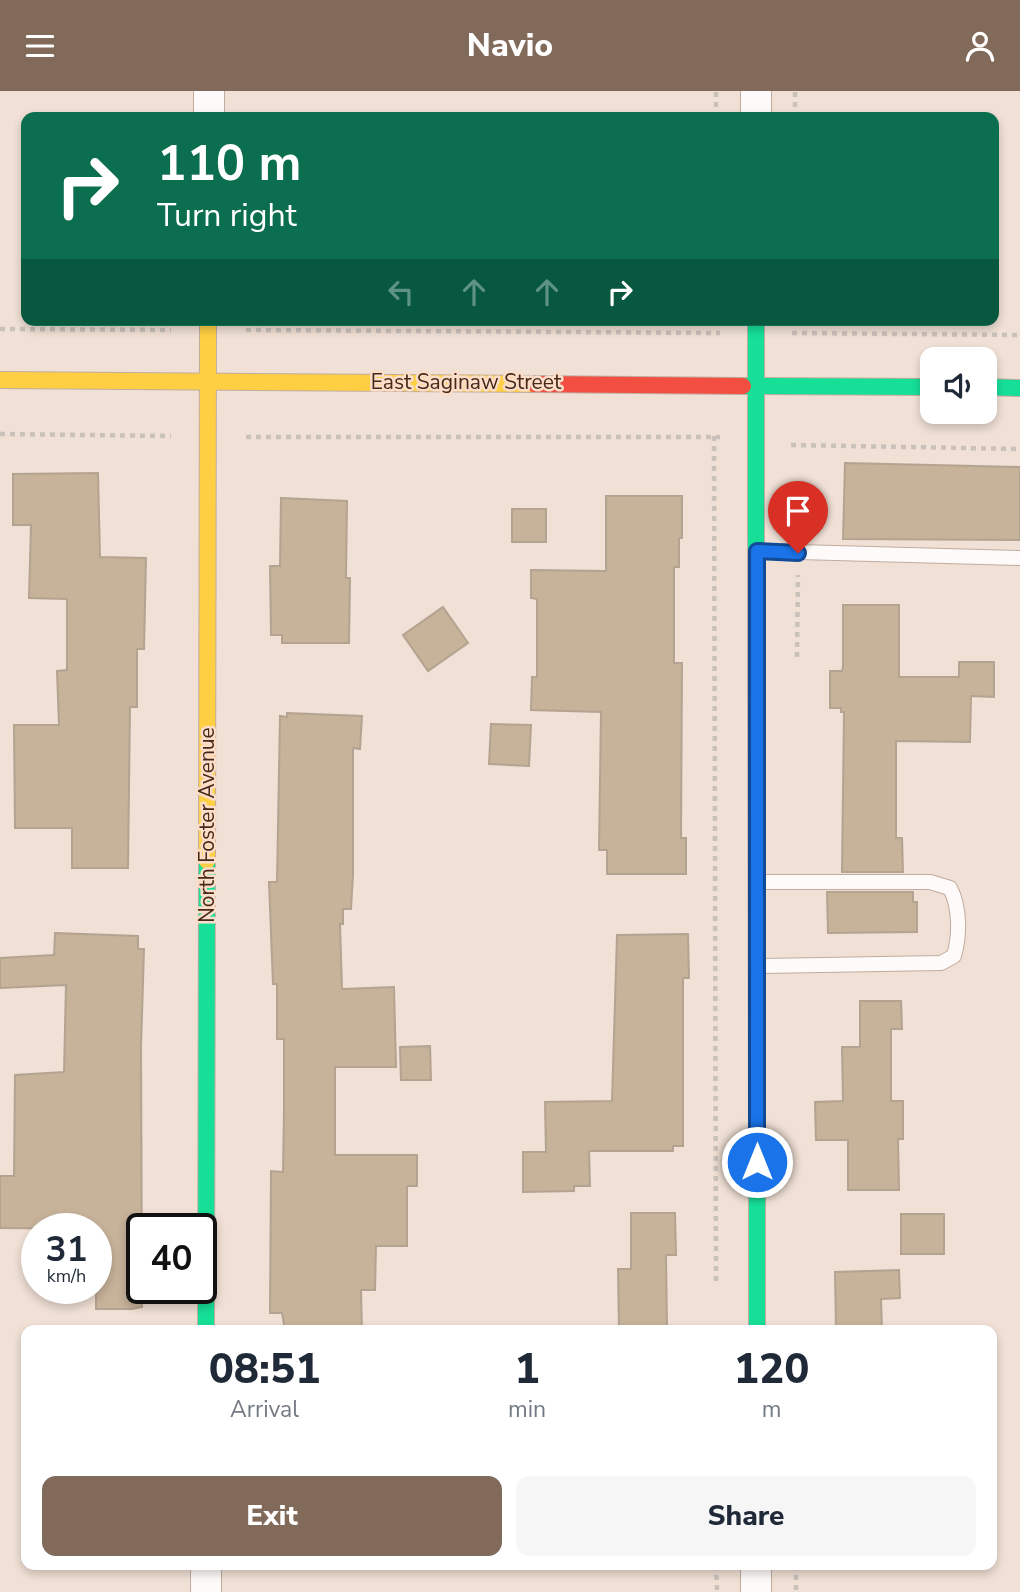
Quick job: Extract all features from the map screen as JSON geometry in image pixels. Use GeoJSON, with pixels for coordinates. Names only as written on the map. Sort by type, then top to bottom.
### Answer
{"type":"FeatureCollection","features":[{"type":"Feature","properties":{"kind":"street"},"geometry":{"type":"LineString","coordinates":[[209,91],[209,112]]}},
{"type":"Feature","properties":{"kind":"street"},"geometry":{"type":"LineString","coordinates":[[756,91],[756,112]]}},
{"type":"Feature","properties":{"kind":"street","name":"North Foster Avenue"},"geometry":{"type":"LineString","coordinates":[[206,1325],[208,326]]}},
{"type":"Feature","properties":{"kind":"street"},"geometry":{"type":"LineString","coordinates":[[757,327],[757,1325]]}},
{"type":"Feature","properties":{"kind":"street","name":"East Saginaw Street"},"geometry":{"type":"LineString","coordinates":[[0,380],[920,387]]}},
{"type":"Feature","properties":{"kind":"street"},"geometry":{"type":"LineString","coordinates":[[997,387],[1020,388]]}},
{"type":"Feature","properties":{"kind":"street"},"geometry":{"type":"LineString","coordinates":[[206,1570],[206,1592]]}},
{"type":"Feature","properties":{"kind":"street"},"geometry":{"type":"LineString","coordinates":[[756,1570],[756,1592]]}},
{"type":"Feature","properties":{"kind":"lane"},"geometry":{"type":"LineString","coordinates":[[757,551],[1020,558]]}},
{"type":"Feature","properties":{"kind":"lane"},"geometry":{"type":"LineString","coordinates":[[757,882],[930,882],[950,888],[956,900],[957,944],[954,956],[941,963],[757,966]]}},
{"type":"Feature","properties":{"kind":"path"},"geometry":{"type":"LineString","coordinates":[[716,91],[716,112]]}},
{"type":"Feature","properties":{"kind":"path"},"geometry":{"type":"LineString","coordinates":[[795,91],[795,112]]}},
{"type":"Feature","properties":{"kind":"path"},"geometry":{"type":"LineString","coordinates":[[0,329],[156,326]]}},
{"type":"Feature","properties":{"kind":"path"},"geometry":{"type":"LineString","coordinates":[[482,326],[757,327],[1020,335]]}},
{"type":"Feature","properties":{"kind":"path"},"geometry":{"type":"LineString","coordinates":[[0,434],[207,437],[714,436],[795,446],[1020,449]]}},
{"type":"Feature","properties":{"kind":"path"},"geometry":{"type":"LineString","coordinates":[[714,436],[716,1288]]}},
{"type":"Feature","properties":{"kind":"path"},"geometry":{"type":"LineString","coordinates":[[716,1570],[716,1592]]}},
{"type":"Feature","properties":{"kind":"path"},"geometry":{"type":"LineString","coordinates":[[796,1570],[796,1592]]}},
{"type":"Feature","properties":{"kind":"building"},"geometry":{"type":"Polygon","coordinates":[[[845,463],[1020,467],[1020,540],[843,539],[845,463]]]}},
{"type":"Feature","properties":{"kind":"building"},"geometry":{"type":"Polygon","coordinates":[[[98,473],[100,557],[146,558],[144,649],[137,649],[137,707],[130,707],[128,868],[72,868],[72,828],[15,828],[14,725],[59,725],[57,671],[67,670],[67,599],[29,598],[31,525],[13,525],[13,474],[98,473]]]}},
{"type":"Feature","properties":{"kind":"building"},"geometry":{"type":"Polygon","coordinates":[[[606,496],[682,496],[679,567],[674,567],[674,663],[682,663],[681,838],[686,838],[686,874],[607,874],[607,850],[599,850],[601,712],[531,710],[532,677],[537,677],[537,599],[531,598],[531,570],[606,571],[606,496]]]}},
{"type":"Feature","properties":{"kind":"building"},"geometry":{"type":"Polygon","coordinates":[[[281,498],[347,501],[349,643],[282,643],[282,635],[271,635],[270,566],[280,566],[281,498]]]}},
{"type":"Feature","properties":{"kind":"building"},"geometry":{"type":"Polygon","coordinates":[[[512,509],[546,509],[546,542],[512,542],[512,509]]]}},
{"type":"Feature","properties":{"kind":"building"},"geometry":{"type":"Polygon","coordinates":[[[843,605],[899,605],[899,677],[959,677],[959,662],[994,662],[994,697],[971,696],[970,742],[896,741],[896,838],[902,838],[903,872],[842,872],[844,712],[841,712],[841,708],[830,708],[830,671],[842,671],[843,666],[843,605]]]}},
{"type":"Feature","properties":{"kind":"building"},"geometry":{"type":"Polygon","coordinates":[[[443,607],[468,643],[428,671],[403,635],[443,607]]]}},
{"type":"Feature","properties":{"kind":"building"},"geometry":{"type":"Polygon","coordinates":[[[287,713],[362,716],[360,749],[353,748],[351,909],[343,909],[343,924],[340,924],[342,989],[394,987],[396,1067],[335,1067],[335,1155],[417,1155],[417,1186],[407,1186],[407,1246],[376,1246],[375,1290],[361,1290],[362,1325],[284,1325],[282,1313],[270,1313],[271,1171],[283,1172],[284,1039],[277,1039],[277,984],[273,984],[269,882],[277,882],[280,716],[287,717],[287,713]]]}},
{"type":"Feature","properties":{"kind":"building"},"geometry":{"type":"Polygon","coordinates":[[[491,724],[531,725],[529,766],[489,764],[491,724]]]}},
{"type":"Feature","properties":{"kind":"building"},"geometry":{"type":"Polygon","coordinates":[[[827,892],[913,892],[913,902],[917,902],[917,932],[828,933],[827,892]]]}},
{"type":"Feature","properties":{"kind":"building"},"geometry":{"type":"Polygon","coordinates":[[[55,933],[138,936],[138,949],[144,949],[141,1047],[142,1213],[126,1213],[126,1304],[142,1304],[142,1307],[96,1309],[96,1304],[112,1304],[112,1213],[21,1213],[21,1228],[0,1228],[0,1176],[14,1176],[15,1075],[64,1072],[66,985],[0,988],[0,958],[54,955],[55,933]]]}},
{"type":"Feature","properties":{"kind":"building"},"geometry":{"type":"Polygon","coordinates":[[[688,934],[689,978],[683,978],[683,1146],[673,1146],[673,1151],[589,1151],[590,1186],[574,1186],[574,1191],[523,1192],[523,1152],[546,1152],[545,1102],[612,1101],[617,935],[688,934]]]}},
{"type":"Feature","properties":{"kind":"building"},"geometry":{"type":"Polygon","coordinates":[[[860,1001],[901,1001],[902,1029],[891,1029],[891,1101],[903,1101],[903,1139],[898,1139],[899,1190],[848,1190],[848,1140],[816,1140],[815,1102],[843,1101],[842,1047],[860,1047],[860,1001]]]}},
{"type":"Feature","properties":{"kind":"building"},"geometry":{"type":"Polygon","coordinates":[[[430,1046],[431,1080],[401,1080],[400,1047],[430,1046]]]}},
{"type":"Feature","properties":{"kind":"building"},"geometry":{"type":"Polygon","coordinates":[[[631,1213],[675,1213],[676,1255],[666,1255],[667,1325],[619,1325],[618,1269],[631,1269],[631,1213]]]}},
{"type":"Feature","properties":{"kind":"building"},"geometry":{"type":"Polygon","coordinates":[[[901,1214],[944,1214],[944,1254],[901,1254],[901,1214]]]}},
{"type":"Feature","properties":{"kind":"building"},"geometry":{"type":"Polygon","coordinates":[[[899,1270],[900,1298],[881,1299],[882,1325],[836,1325],[835,1272],[899,1270]]]}},
{"type":"Feature","properties":{"kind":"traffic: fast"},"geometry":{"type":"LineString","coordinates":[[756,326],[756,681]]}},
{"type":"Feature","properties":{"kind":"traffic: fast"},"geometry":{"type":"LineString","coordinates":[[743,386],[920,387]]}},
{"type":"Feature","properties":{"kind":"traffic: fast"},"geometry":{"type":"LineString","coordinates":[[997,387],[1020,388]]}},
{"type":"Feature","properties":{"kind":"traffic: fast"},"geometry":{"type":"LineString","coordinates":[[206,1325],[207,861]]}},
{"type":"Feature","properties":{"kind":"traffic: fast"},"geometry":{"type":"LineString","coordinates":[[757,1130],[757,1325]]}},
{"type":"Feature","properties":{"kind":"traffic: slow"},"geometry":{"type":"LineString","coordinates":[[207,861],[208,326]]}},
{"type":"Feature","properties":{"kind":"traffic: slow"},"geometry":{"type":"LineString","coordinates":[[0,380],[533,384]]}},
{"type":"Feature","properties":{"kind":"traffic: slow"},"geometry":{"type":"LineString","coordinates":[[756,681],[757,1130]]}},
{"type":"Feature","properties":{"kind":"traffic: jam"},"geometry":{"type":"LineString","coordinates":[[533,384],[743,386]]}},
{"type":"Feature","properties":{"kind":"route"},"geometry":{"type":"LineString","coordinates":[[757,1162],[757,551],[798,553]]}}]}
